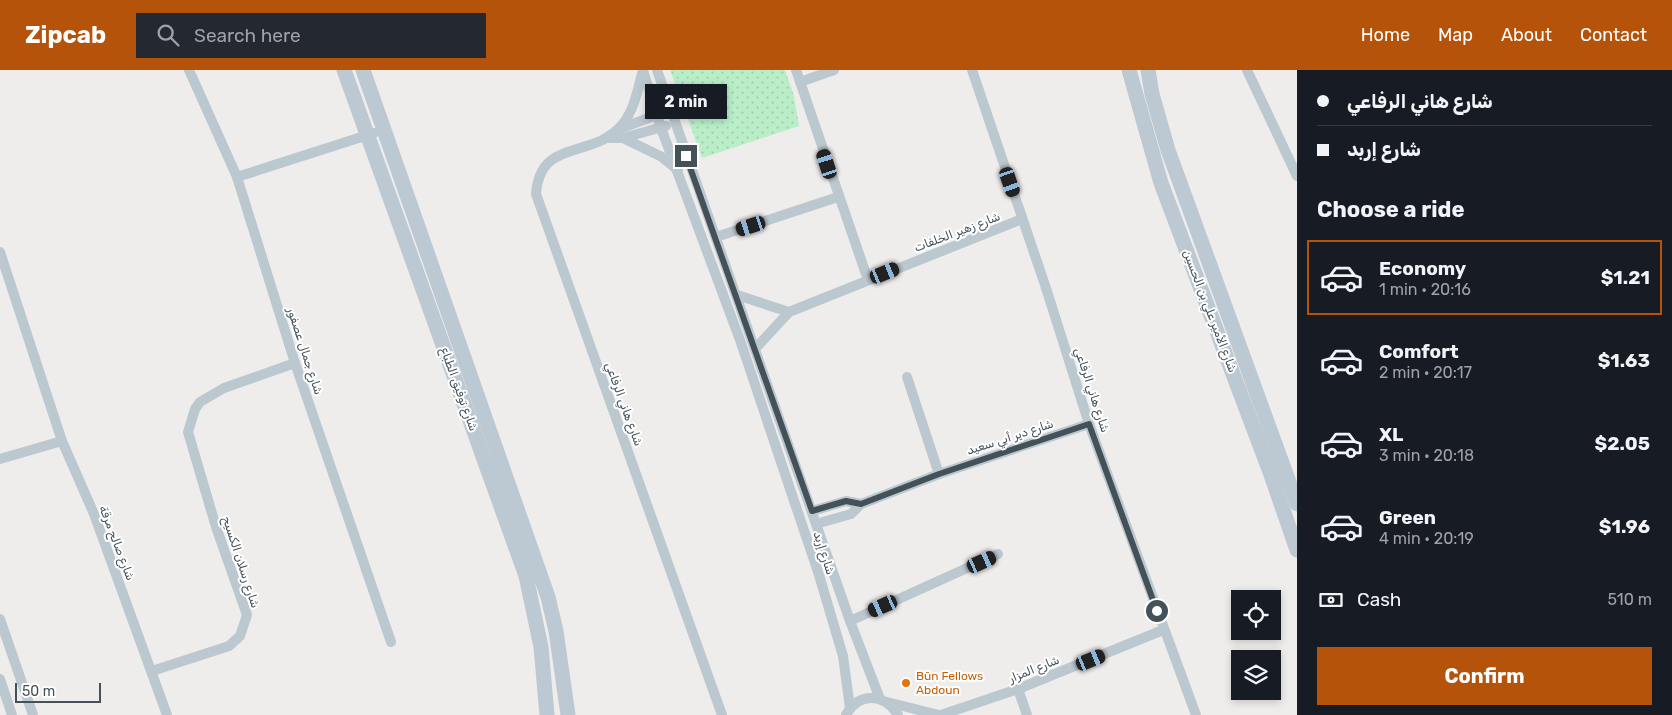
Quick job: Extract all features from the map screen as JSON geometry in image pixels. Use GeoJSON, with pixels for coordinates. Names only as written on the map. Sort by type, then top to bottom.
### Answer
{"type":"FeatureCollection","features":[{"type":"Feature","properties":{"kind":"street","name":"شارع جمال عصفور"},"geometry":{"type":"LineString","coordinates":[[189,70],[236,177],[295,363],[391,642]]}},
{"type":"Feature","properties":{"kind":"street","name":"شارع توفيق الطباع"},"geometry":{"type":"LineString","coordinates":[[344,70],[366,136],[526,576],[541,646],[546,715]]}},
{"type":"Feature","properties":{"kind":"street","name":"شارع توفيق الطباع"},"geometry":{"type":"LineString","coordinates":[[363,70],[548,597],[556,631],[568,715]]}},
{"type":"Feature","properties":{"kind":"street"},"geometry":{"type":"LineString","coordinates":[[621,133],[634,104],[643,70]]}},
{"type":"Feature","properties":{"kind":"street","name":"شارع إربد"},"geometry":{"type":"LineString","coordinates":[[643,70],[657,115],[740,340],[819,575],[843,656],[848,711]]}},
{"type":"Feature","properties":{"kind":"street","name":"شارع إربد"},"geometry":{"type":"LineString","coordinates":[[657,70],[850,621],[883,700],[898,715]]}},
{"type":"Feature","properties":{"kind":"street"},"geometry":{"type":"LineString","coordinates":[[796,70],[868,280]]}},
{"type":"Feature","properties":{"kind":"street"},"geometry":{"type":"LineString","coordinates":[[800,82],[834,70]]}},
{"type":"Feature","properties":{"kind":"street","name":"شارع هاني الرفاعي"},"geometry":{"type":"LineString","coordinates":[[972,70],[1089,424],[1196,715]]}},
{"type":"Feature","properties":{"kind":"street","name":"شارع الأمير علي بن الحسين"},"geometry":{"type":"LineString","coordinates":[[1129,70],[1161,183],[1232,368],[1297,550]]}},
{"type":"Feature","properties":{"kind":"street","name":"شارع الأمير علي بن الحسين"},"geometry":{"type":"LineString","coordinates":[[1148,70],[1152,94],[1168,150],[1297,504]]}},
{"type":"Feature","properties":{"kind":"street"},"geometry":{"type":"LineString","coordinates":[[1247,70],[1297,176]]}},
{"type":"Feature","properties":{"kind":"street","name":"شارع هاني الرفاعي"},"geometry":{"type":"LineString","coordinates":[[670,110],[621,133],[550,160],[538,177],[536,194],[722,715]]}},
{"type":"Feature","properties":{"kind":"street","name":"شارع هاني الرفاعي"},"geometry":{"type":"LineString","coordinates":[[621,133],[662,128],[674,123]]}},
{"type":"Feature","properties":{"kind":"street"},"geometry":{"type":"LineString","coordinates":[[236,177],[385,130]]}},
{"type":"Feature","properties":{"kind":"street","name":"شارع هاني الرفاعي"},"geometry":{"type":"LineString","coordinates":[[621,133],[662,157],[679,171]]}},
{"type":"Feature","properties":{"kind":"street"},"geometry":{"type":"LineString","coordinates":[[716,237],[838,197]]}},
{"type":"Feature","properties":{"kind":"street","name":"شارع زهير الخلفات"},"geometry":{"type":"LineString","coordinates":[[755,349],[789,312],[1022,220]]}},
{"type":"Feature","properties":{"kind":"street","name":"شارع صالح مرقة"},"geometry":{"type":"LineString","coordinates":[[0,252],[62,441],[94,514],[167,715]]}},
{"type":"Feature","properties":{"kind":"street"},"geometry":{"type":"LineString","coordinates":[[737,295],[789,312]]}},
{"type":"Feature","properties":{"kind":"street","name":"شارع رسلان الكسيح"},"geometry":{"type":"LineString","coordinates":[[152,671],[230,646],[240,636],[247,615],[216,527],[188,432],[195,409],[210,396],[224,388],[295,363]]}},
{"type":"Feature","properties":{"kind":"street"},"geometry":{"type":"LineString","coordinates":[[907,377],[939,474]]}},
{"type":"Feature","properties":{"kind":"street","name":"شارع دير أبي سعيد"},"geometry":{"type":"LineString","coordinates":[[816,524],[851,514],[861,504],[939,474],[1089,424]]}},
{"type":"Feature","properties":{"kind":"street"},"geometry":{"type":"LineString","coordinates":[[0,459],[62,441]]}},
{"type":"Feature","properties":{"kind":"street","name":"شارع دير أبي سعيد"},"geometry":{"type":"LineString","coordinates":[[812,511],[846,501],[861,504]]}},
{"type":"Feature","properties":{"kind":"street"},"geometry":{"type":"LineString","coordinates":[[850,621],[998,554]]}},
{"type":"Feature","properties":{"kind":"street"},"geometry":{"type":"LineString","coordinates":[[0,619],[33,715]]}},
{"type":"Feature","properties":{"kind":"street","name":"شارع المزار"},"geometry":{"type":"LineString","coordinates":[[883,700],[940,715],[1018,689],[1164,630]]}},
{"type":"Feature","properties":{"kind":"street"},"geometry":{"type":"LineString","coordinates":[[0,679],[12,715]]}},
{"type":"Feature","properties":{"kind":"street"},"geometry":{"type":"LineString","coordinates":[[1018,689],[1027,715]]}},
{"type":"Feature","properties":{"kind":"street"},"geometry":{"type":"LineString","coordinates":[[848,711],[864,699],[883,700]]}},
{"type":"Feature","properties":{"kind":"green space"},"geometry":{"type":"Polygon","coordinates":[[[670,70],[785,70],[794,96],[799,126],[702,158],[670,70]]]}},
{"type":"Feature","properties":{"kind":"place","name":"Būn Fellows Abdoun"},"geometry":{"type":"Point","coordinates":[906,683]}},
{"type":"Feature","properties":{"kind":"route"},"geometry":{"type":"LineString","coordinates":[[686,156],[737,295],[812,511],[846,501],[861,504],[939,474],[1089,424],[1157,611]]}}]}
